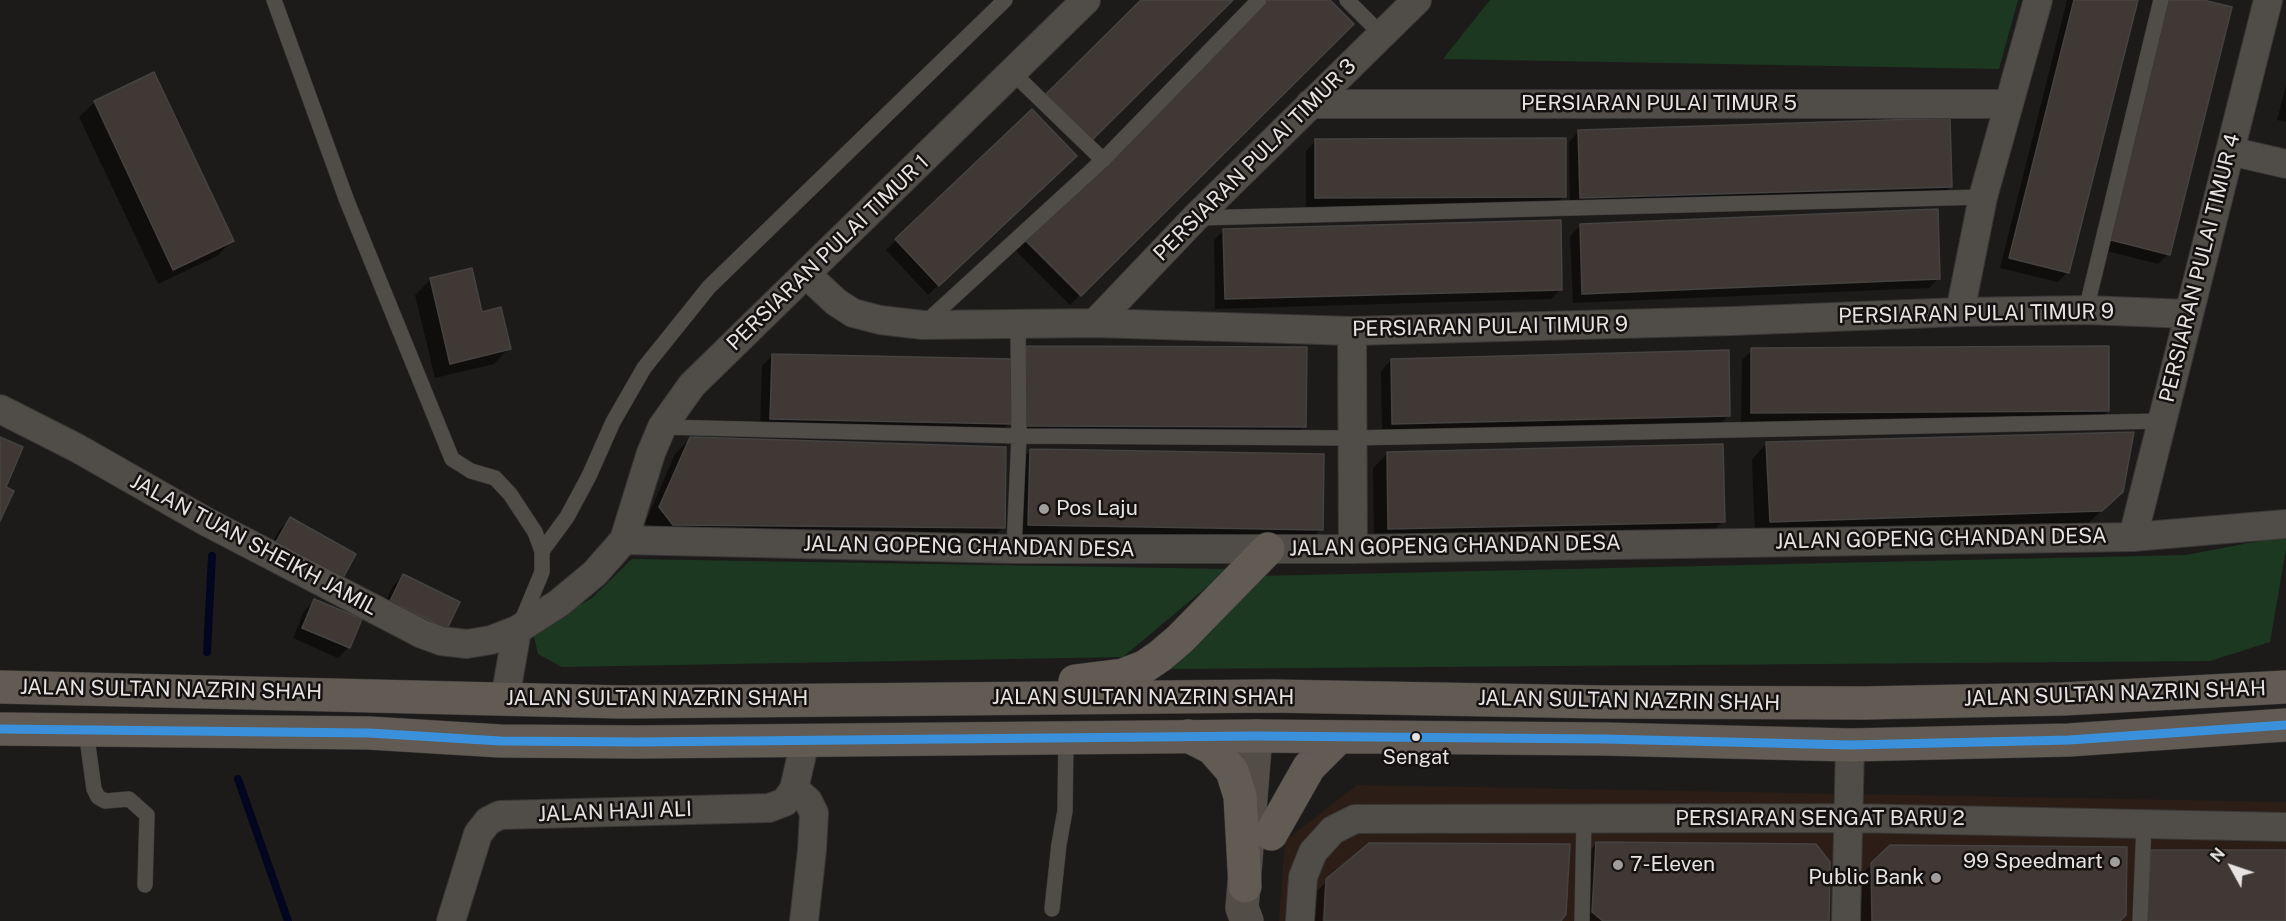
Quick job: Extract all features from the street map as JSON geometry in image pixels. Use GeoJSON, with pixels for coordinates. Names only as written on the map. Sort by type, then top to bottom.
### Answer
{"type":"FeatureCollection","features":[{"type":"Feature","properties":{"kind":"highway"},"geometry":{"type":"LineString","coordinates":[[1007,699],[1032,688],[1123,675],[1143,667],[1180,639],[1268,549]]}},
{"type":"Feature","properties":{"kind":"highway","name":"JALAN SULTAN NAZRIN SHAH"},"geometry":{"type":"LineString","coordinates":[[0,687],[633,702],[1272,696],[1602,702],[1864,703],[2063,699],[2284,681]]}},
{"type":"Feature","properties":{"kind":"highway"},"geometry":{"type":"LineString","coordinates":[[369,733],[385,724],[396,722],[446,722],[483,712],[505,699],[520,718],[534,727],[616,732],[638,742]]}},
{"type":"Feature","properties":{"kind":"highway"},"geometry":{"type":"LineString","coordinates":[[1007,699],[1079,714],[1227,714],[1268,731],[1311,715],[1519,713],[1602,702]]}},
{"type":"Feature","properties":{"kind":"highway","name":"JALAN SULTAN NAZRIN SHAH"},"geometry":{"type":"LineString","coordinates":[[0,729],[86,732],[369,733],[500,741],[638,742],[1188,736],[1268,731],[1338,738],[1604,739],[1850,745],[2069,740],[2286,725]]}},
{"type":"Feature","properties":{"kind":"highway"},"geometry":{"type":"LineString","coordinates":[[1188,736],[1212,748],[1232,771],[1240,796],[1245,886]]}},
{"type":"Feature","properties":{"kind":"highway"},"geometry":{"type":"LineString","coordinates":[[1271,834],[1309,767],[1338,738]]}},
{"type":"Feature","properties":{"kind":"street","name":"PERSIARAN PULAI TIMUR 1"},"geometry":{"type":"LineString","coordinates":[[624,540],[651,453],[662,427],[692,384],[1086,0]]}},
{"type":"Feature","properties":{"kind":"street","name":"PERSIARAN PULAI TIMUR 3"},"geometry":{"type":"LineString","coordinates":[[1095,323],[1195,218],[1418,0]]}},
{"type":"Feature","properties":{"kind":"street"},"geometry":{"type":"LineString","coordinates":[[1960,312],[1983,197],[2038,0]]}},
{"type":"Feature","properties":{"kind":"street","name":"PERSIARAN PULAI TIMUR 4"},"geometry":{"type":"LineString","coordinates":[[2133,537],[2268,0]]}},
{"type":"Feature","properties":{"kind":"street","name":"PERSIARAN PULAI TIMUR 5"},"geometry":{"type":"LineString","coordinates":[[1310,104],[2008,104]]}},
{"type":"Feature","properties":{"kind":"street"},"geometry":{"type":"LineString","coordinates":[[2230,151],[2286,164]]}},
{"type":"Feature","properties":{"kind":"street","name":"PERSIARAN PULAI TIMUR 9"},"geometry":{"type":"LineString","coordinates":[[806,274],[836,302],[853,313],[880,320],[923,325],[1095,323],[1352,331],[2086,309],[2189,314]]}},
{"type":"Feature","properties":{"kind":"street"},"geometry":{"type":"LineString","coordinates":[[1352,331],[1353,549]]}},
{"type":"Feature","properties":{"kind":"street","name":"JALAN TUAN SHEIKH JAMIL"},"geometry":{"type":"LineString","coordinates":[[0,409],[77,448],[216,526],[422,634],[441,641],[467,644],[491,640],[517,630],[559,603],[595,573],[624,540]]}},
{"type":"Feature","properties":{"kind":"street","name":"JALAN GOPENG CHANDAN DESA"},"geometry":{"type":"LineString","coordinates":[[624,540],[1014,549],[1353,549],[2133,537],[2286,524]]}},
{"type":"Feature","properties":{"kind":"street"},"geometry":{"type":"LineString","coordinates":[[505,699],[517,630]]}},
{"type":"Feature","properties":{"kind":"street"},"geometry":{"type":"LineString","coordinates":[[1254,921],[1259,910],[1271,834],[1268,731]]}},
{"type":"Feature","properties":{"kind":"street"},"geometry":{"type":"LineString","coordinates":[[1247,921],[1242,908],[1268,731]]}},
{"type":"Feature","properties":{"kind":"street"},"geometry":{"type":"LineString","coordinates":[[804,921],[814,813],[808,801],[794,789],[805,741]]}},
{"type":"Feature","properties":{"kind":"street"},"geometry":{"type":"LineString","coordinates":[[1846,921],[1850,745]]}},
{"type":"Feature","properties":{"kind":"street","name":"JALAN HAJI ALI"},"geometry":{"type":"LineString","coordinates":[[451,921],[478,834],[488,821],[500,815],[769,808],[785,802],[794,789]]}},
{"type":"Feature","properties":{"kind":"street","name":"PERSIARAN SENGAT BARU 2"},"geometry":{"type":"LineString","coordinates":[[1300,921],[1303,878],[1313,852],[1333,830],[1354,819],[1849,818],[2286,827]]}},
{"type":"Feature","properties":{"kind":"lane"},"geometry":{"type":"LineString","coordinates":[[274,0],[347,201],[444,443],[452,459],[471,471],[495,478],[510,494],[535,532],[542,551],[542,572],[517,630]]}},
{"type":"Feature","properties":{"kind":"lane"},"geometry":{"type":"LineString","coordinates":[[542,551],[567,517],[589,476],[613,422],[644,368],[709,287],[1005,0]]}},
{"type":"Feature","properties":{"kind":"lane"},"geometry":{"type":"LineString","coordinates":[[923,325],[1103,160],[1258,0]]}},
{"type":"Feature","properties":{"kind":"lane"},"geometry":{"type":"LineString","coordinates":[[1347,0],[1382,35]]}},
{"type":"Feature","properties":{"kind":"lane"},"geometry":{"type":"LineString","coordinates":[[2086,309],[2161,0]]}},
{"type":"Feature","properties":{"kind":"lane"},"geometry":{"type":"LineString","coordinates":[[1013,73],[1103,160]]}},
{"type":"Feature","properties":{"kind":"lane"},"geometry":{"type":"LineString","coordinates":[[1195,218],[1983,197]]}},
{"type":"Feature","properties":{"kind":"lane"},"geometry":{"type":"LineString","coordinates":[[1014,549],[1019,436],[1018,325]]}},
{"type":"Feature","properties":{"kind":"lane"},"geometry":{"type":"LineString","coordinates":[[662,427],[1019,436],[1351,438],[2162,422]]}},
{"type":"Feature","properties":{"kind":"lane"},"geometry":{"type":"LineString","coordinates":[[86,732],[94,789],[98,797],[105,801],[129,799],[147,815],[144,885]]}},
{"type":"Feature","properties":{"kind":"lane"},"geometry":{"type":"LineString","coordinates":[[1052,909],[1065,811],[1066,737]]}},
{"type":"Feature","properties":{"kind":"lane"},"geometry":{"type":"LineString","coordinates":[[1582,921],[1584,819]]}},
{"type":"Feature","properties":{"kind":"lane"},"geometry":{"type":"LineString","coordinates":[[2140,921],[2144,824]]}},
{"type":"Feature","properties":{"kind":"shaded area"},"geometry":{"type":"Polygon","coordinates":[[[1357,785],[2286,802],[2286,921],[1279,921],[1285,841],[1357,785]]]}},
{"type":"Feature","properties":{"kind":"green space"},"geometry":{"type":"Polygon","coordinates":[[[1490,0],[2018,0],[1999,69],[1443,59],[1490,0]]]}},
{"type":"Feature","properties":{"kind":"green space"},"geometry":{"type":"Polygon","coordinates":[[[2286,536],[2286,549],[2270,642],[2210,661],[1168,669],[1260,576],[2186,555],[2286,536]]]}},
{"type":"Feature","properties":{"kind":"green space"},"geometry":{"type":"Polygon","coordinates":[[[632,559],[1228,569],[1123,657],[562,667],[538,654],[533,632],[592,598],[632,559]]]}},
{"type":"Feature","properties":{"kind":"building"},"geometry":{"type":"Polygon","coordinates":[[[1141,0],[1233,0],[1091,141],[1046,94],[1141,0]]]}},
{"type":"Feature","properties":{"kind":"building"},"geometry":{"type":"Polygon","coordinates":[[[1267,0],[1330,0],[1354,24],[1081,296],[1025,240],[1267,0]]]}},
{"type":"Feature","properties":{"kind":"building"},"geometry":{"type":"Polygon","coordinates":[[[2074,0],[2138,0],[2069,273],[2009,258],[2074,0]]]}},
{"type":"Feature","properties":{"kind":"building"},"geometry":{"type":"Polygon","coordinates":[[[2167,0],[2203,0],[2232,7],[2170,255],[2107,239],[2167,0]]]}},
{"type":"Feature","properties":{"kind":"building"},"geometry":{"type":"Polygon","coordinates":[[[154,72],[234,241],[173,270],[94,101],[154,72]]]}},
{"type":"Feature","properties":{"kind":"building"},"geometry":{"type":"Polygon","coordinates":[[[1032,109],[1077,156],[939,286],[895,239],[1032,109]]]}},
{"type":"Feature","properties":{"kind":"building"},"geometry":{"type":"Polygon","coordinates":[[[1950,118],[1952,187],[1580,198],[1578,130],[1950,118]]]}},
{"type":"Feature","properties":{"kind":"building"},"geometry":{"type":"Polygon","coordinates":[[[1566,138],[1566,197],[1315,198],[1315,139],[1566,138]]]}},
{"type":"Feature","properties":{"kind":"building"},"geometry":{"type":"Polygon","coordinates":[[[1938,209],[1940,279],[1582,294],[1580,224],[1938,209]]]}},
{"type":"Feature","properties":{"kind":"building"},"geometry":{"type":"Polygon","coordinates":[[[1561,220],[1562,290],[1225,299],[1223,229],[1561,220]]]}},
{"type":"Feature","properties":{"kind":"building"},"geometry":{"type":"Polygon","coordinates":[[[472,268],[482,312],[501,307],[511,349],[450,364],[430,278],[472,268]]]}},
{"type":"Feature","properties":{"kind":"building"},"geometry":{"type":"Polygon","coordinates":[[[1026,346],[1307,347],[1306,427],[1025,426],[1026,346]]]}},
{"type":"Feature","properties":{"kind":"building"},"geometry":{"type":"Polygon","coordinates":[[[2109,346],[2109,411],[1751,413],[1751,348],[2109,346]]]}},
{"type":"Feature","properties":{"kind":"building"},"geometry":{"type":"Polygon","coordinates":[[[1729,350],[1730,416],[1392,424],[1391,359],[1729,350]]]}},
{"type":"Feature","properties":{"kind":"building"},"geometry":{"type":"Polygon","coordinates":[[[772,354],[1013,359],[1011,424],[770,419],[772,354]]]}},
{"type":"Feature","properties":{"kind":"building"},"geometry":{"type":"Polygon","coordinates":[[[2134,432],[2123,492],[2102,511],[1770,522],[1766,442],[2134,432]]]}},
{"type":"Feature","properties":{"kind":"building"},"geometry":{"type":"Polygon","coordinates":[[[0,437],[23,447],[6,487],[14,491],[0,521],[0,437]]]}},
{"type":"Feature","properties":{"kind":"building"},"geometry":{"type":"Polygon","coordinates":[[[690,437],[1006,447],[1005,528],[673,525],[659,507],[690,437]]]}},
{"type":"Feature","properties":{"kind":"building"},"geometry":{"type":"Polygon","coordinates":[[[1723,444],[1725,522],[1388,529],[1387,452],[1723,444]]]}},
{"type":"Feature","properties":{"kind":"building"},"geometry":{"type":"Polygon","coordinates":[[[1030,449],[1324,454],[1323,530],[1028,525],[1030,449]]]}},
{"type":"Feature","properties":{"kind":"building"},"geometry":{"type":"Polygon","coordinates":[[[290,517],[356,554],[343,578],[276,542],[290,517]]]}},
{"type":"Feature","properties":{"kind":"building"},"geometry":{"type":"Polygon","coordinates":[[[403,574],[460,602],[447,629],[390,601],[403,574]]]}},
{"type":"Feature","properties":{"kind":"building"},"geometry":{"type":"Polygon","coordinates":[[[314,599],[362,619],[350,648],[302,628],[314,599]]]}},
{"type":"Feature","properties":{"kind":"building"},"geometry":{"type":"Polygon","coordinates":[[[1596,842],[1816,844],[1830,862],[1829,921],[1603,921],[1592,912],[1596,842]]]}},
{"type":"Feature","properties":{"kind":"building"},"geometry":{"type":"Polygon","coordinates":[[[1369,843],[1570,844],[1566,914],[1561,921],[1324,921],[1326,879],[1369,843]]]}},
{"type":"Feature","properties":{"kind":"building"},"geometry":{"type":"Polygon","coordinates":[[[1890,845],[2127,847],[2126,915],[2120,921],[1872,921],[1871,863],[1890,845]]]}},
{"type":"Feature","properties":{"kind":"building"},"geometry":{"type":"Polygon","coordinates":[[[2151,850],[2286,850],[2286,921],[2150,921],[2147,919],[2151,850]]]}},
{"type":"Feature","properties":{"kind":"waterway"},"geometry":{"type":"LineString","coordinates":[[207,652],[212,556]]}},
{"type":"Feature","properties":{"kind":"waterway"},"geometry":{"type":"LineString","coordinates":[[238,779],[288,921]]}},
{"type":"Feature","properties":{"kind":"transit line"},"geometry":{"type":"LineString","coordinates":[[0,729],[369,733],[500,741],[638,742],[1256,736],[1604,739],[1850,745],[2069,740],[2286,725]]}},
{"type":"Feature","properties":{"kind":"place","name":"Pos Laju"},"geometry":{"type":"Point","coordinates":[1044,509]}},
{"type":"Feature","properties":{"kind":"place","name":"Sengat"},"geometry":{"type":"Point","coordinates":[1416,737]}},
{"type":"Feature","properties":{"kind":"place","name":"99 Speedmart"},"geometry":{"type":"Point","coordinates":[2115,862]}},
{"type":"Feature","properties":{"kind":"place","name":"7-Eleven"},"geometry":{"type":"Point","coordinates":[1618,865]}},
{"type":"Feature","properties":{"kind":"place","name":"Public Bank"},"geometry":{"type":"Point","coordinates":[1936,878]}}]}
